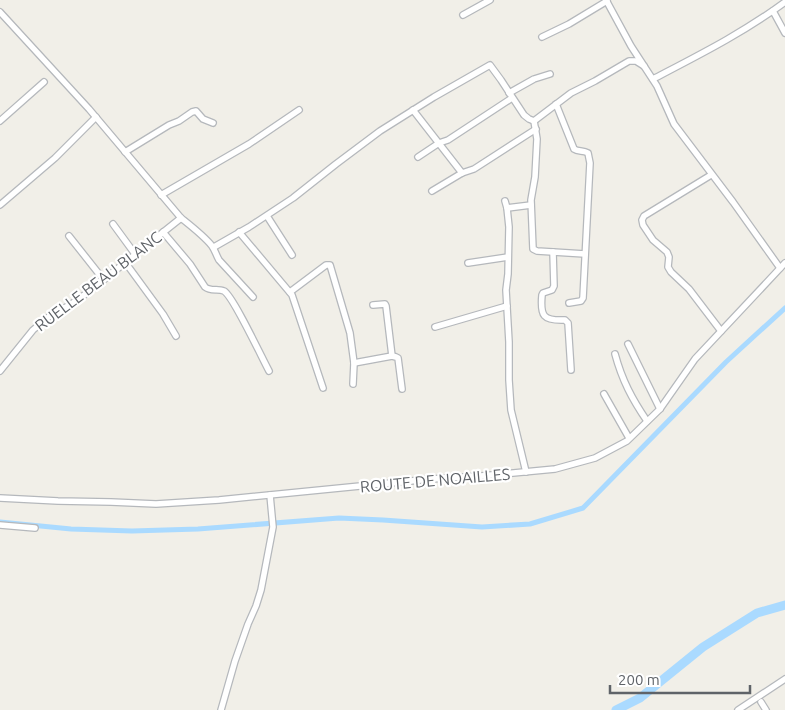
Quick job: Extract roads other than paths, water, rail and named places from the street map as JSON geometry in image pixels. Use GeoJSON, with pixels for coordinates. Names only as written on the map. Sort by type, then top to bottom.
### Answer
{"type":"FeatureCollection","features":[{"type":"Feature","properties":{"kind":"street"},"geometry":{"type":"LineString","coordinates":[[463,15],[490,0]]}},
{"type":"Feature","properties":{"kind":"street"},"geometry":{"type":"LineString","coordinates":[[542,37],[569,24],[606,0],[631,46],[660,92],[674,124],[780,268]]}},
{"type":"Feature","properties":{"kind":"street"},"geometry":{"type":"LineString","coordinates":[[652,79],[713,48],[785,2]]}},
{"type":"Feature","properties":{"kind":"street"},"geometry":{"type":"LineString","coordinates":[[773,11],[785,33]]}},
{"type":"Feature","properties":{"kind":"street"},"geometry":{"type":"LineString","coordinates":[[0,12],[96,117],[181,218],[214,248],[219,260],[253,297]]}},
{"type":"Feature","properties":{"kind":"street"},"geometry":{"type":"LineString","coordinates":[[534,121],[571,93],[629,61],[636,61],[644,66]]}},
{"type":"Feature","properties":{"kind":"street"},"geometry":{"type":"LineString","coordinates":[[214,248],[293,198],[380,131],[490,66],[524,115],[534,121]]}},
{"type":"Feature","properties":{"kind":"street"},"geometry":{"type":"LineString","coordinates":[[418,157],[439,143],[448,140],[534,80],[550,74]]}},
{"type":"Feature","properties":{"kind":"street"},"geometry":{"type":"LineString","coordinates":[[0,121],[44,82]]}},
{"type":"Feature","properties":{"kind":"street"},"geometry":{"type":"LineString","coordinates":[[556,104],[574,149],[586,152],[590,164],[582,300],[568,303]]}},
{"type":"Feature","properties":{"kind":"street"},"geometry":{"type":"LineString","coordinates":[[161,195],[249,144],[299,110]]}},
{"type":"Feature","properties":{"kind":"street"},"geometry":{"type":"LineString","coordinates":[[413,110],[462,173]]}},
{"type":"Feature","properties":{"kind":"street"},"geometry":{"type":"LineString","coordinates":[[125,152],[169,125],[180,121],[192,112],[196,112],[203,119],[213,124]]}},
{"type":"Feature","properties":{"kind":"street"},"geometry":{"type":"LineString","coordinates":[[0,205],[55,158],[96,117]]}},
{"type":"Feature","properties":{"kind":"street"},"geometry":{"type":"LineString","coordinates":[[534,121],[537,139],[531,205],[533,249],[537,251],[585,254]]}},
{"type":"Feature","properties":{"kind":"street"},"geometry":{"type":"LineString","coordinates":[[432,191],[462,173],[474,169],[536,129]]}},
{"type":"Feature","properties":{"kind":"street"},"geometry":{"type":"LineString","coordinates":[[711,175],[644,216],[642,220],[643,225],[654,240],[667,252],[667,265],[670,272],[689,289],[721,331]]}},
{"type":"Feature","properties":{"kind":"street"},"geometry":{"type":"LineString","coordinates":[[505,201],[508,208],[509,227],[506,290],[511,410],[526,472]]}},
{"type":"Feature","properties":{"kind":"street"},"geometry":{"type":"LineString","coordinates":[[508,208],[531,205]]}},
{"type":"Feature","properties":{"kind":"street"},"geometry":{"type":"LineString","coordinates":[[267,216],[292,255]]}},
{"type":"Feature","properties":{"kind":"street","name":"RUELLE BEAU BLANC"},"geometry":{"type":"LineString","coordinates":[[0,371],[32,330],[51,315],[87,293],[181,218]]}},
{"type":"Feature","properties":{"kind":"street"},"geometry":{"type":"LineString","coordinates":[[113,224],[135,254]]}},
{"type":"Feature","properties":{"kind":"street"},"geometry":{"type":"LineString","coordinates":[[163,232],[190,264],[205,287],[209,290],[222,290],[226,292],[239,312],[269,371]]}},
{"type":"Feature","properties":{"kind":"street"},"geometry":{"type":"LineString","coordinates":[[239,232],[290,292],[323,388]]}},
{"type":"Feature","properties":{"kind":"street"},"geometry":{"type":"LineString","coordinates":[[69,236],[103,280]]}},
{"type":"Feature","properties":{"kind":"street"},"geometry":{"type":"LineString","coordinates":[[553,252],[554,286],[552,290],[542,295],[542,313],[545,318],[565,320],[568,323],[571,370]]}},
{"type":"Feature","properties":{"kind":"street"},"geometry":{"type":"LineString","coordinates":[[468,264],[508,257]]}},
{"type":"Feature","properties":{"kind":"street"},"geometry":{"type":"LineString","coordinates":[[125,262],[163,314],[176,336]]}},
{"type":"Feature","properties":{"kind":"street","name":"ROUTE DE NOAILLES"},"geometry":{"type":"LineString","coordinates":[[0,498],[156,504],[555,469],[595,458],[627,441],[660,409],[696,359],[785,263]]}},
{"type":"Feature","properties":{"kind":"street"},"geometry":{"type":"LineString","coordinates":[[290,292],[326,265],[330,265],[350,333],[354,363],[353,384]]}},
{"type":"Feature","properties":{"kind":"street"},"geometry":{"type":"LineString","coordinates":[[373,305],[385,304],[386,306],[392,356]]}},
{"type":"Feature","properties":{"kind":"street"},"geometry":{"type":"LineString","coordinates":[[435,327],[507,306]]}},
{"type":"Feature","properties":{"kind":"street"},"geometry":{"type":"LineString","coordinates":[[628,344],[660,409]]}},
{"type":"Feature","properties":{"kind":"street"},"geometry":{"type":"LineString","coordinates":[[615,354],[628,390],[647,421]]}},
{"type":"Feature","properties":{"kind":"street"},"geometry":{"type":"LineString","coordinates":[[354,363],[392,356],[398,358],[402,390]]}},
{"type":"Feature","properties":{"kind":"street"},"geometry":{"type":"LineString","coordinates":[[604,394],[629,438]]}},
{"type":"Feature","properties":{"kind":"street"},"geometry":{"type":"LineString","coordinates":[[220,710],[235,661],[261,590],[273,527],[270,495]]}},
{"type":"Feature","properties":{"kind":"street"},"geometry":{"type":"LineString","coordinates":[[0,525],[35,528]]}},
{"type":"Feature","properties":{"kind":"street"},"geometry":{"type":"LineString","coordinates":[[738,710],[785,679]]}},
{"type":"Feature","properties":{"kind":"street"},"geometry":{"type":"LineString","coordinates":[[761,702],[766,710]]}},
{"type":"Feature","properties":{"kind":"waterway"},"geometry":{"type":"LineString","coordinates":[[0,522],[71,529],[132,531],[198,529],[339,518],[482,527],[530,524],[583,508],[726,362],[785,308]]}},
{"type":"Feature","properties":{"kind":"waterway"},"geometry":{"type":"LineString","coordinates":[[616,710],[640,698],[703,647],[757,613],[785,605]]}}]}
